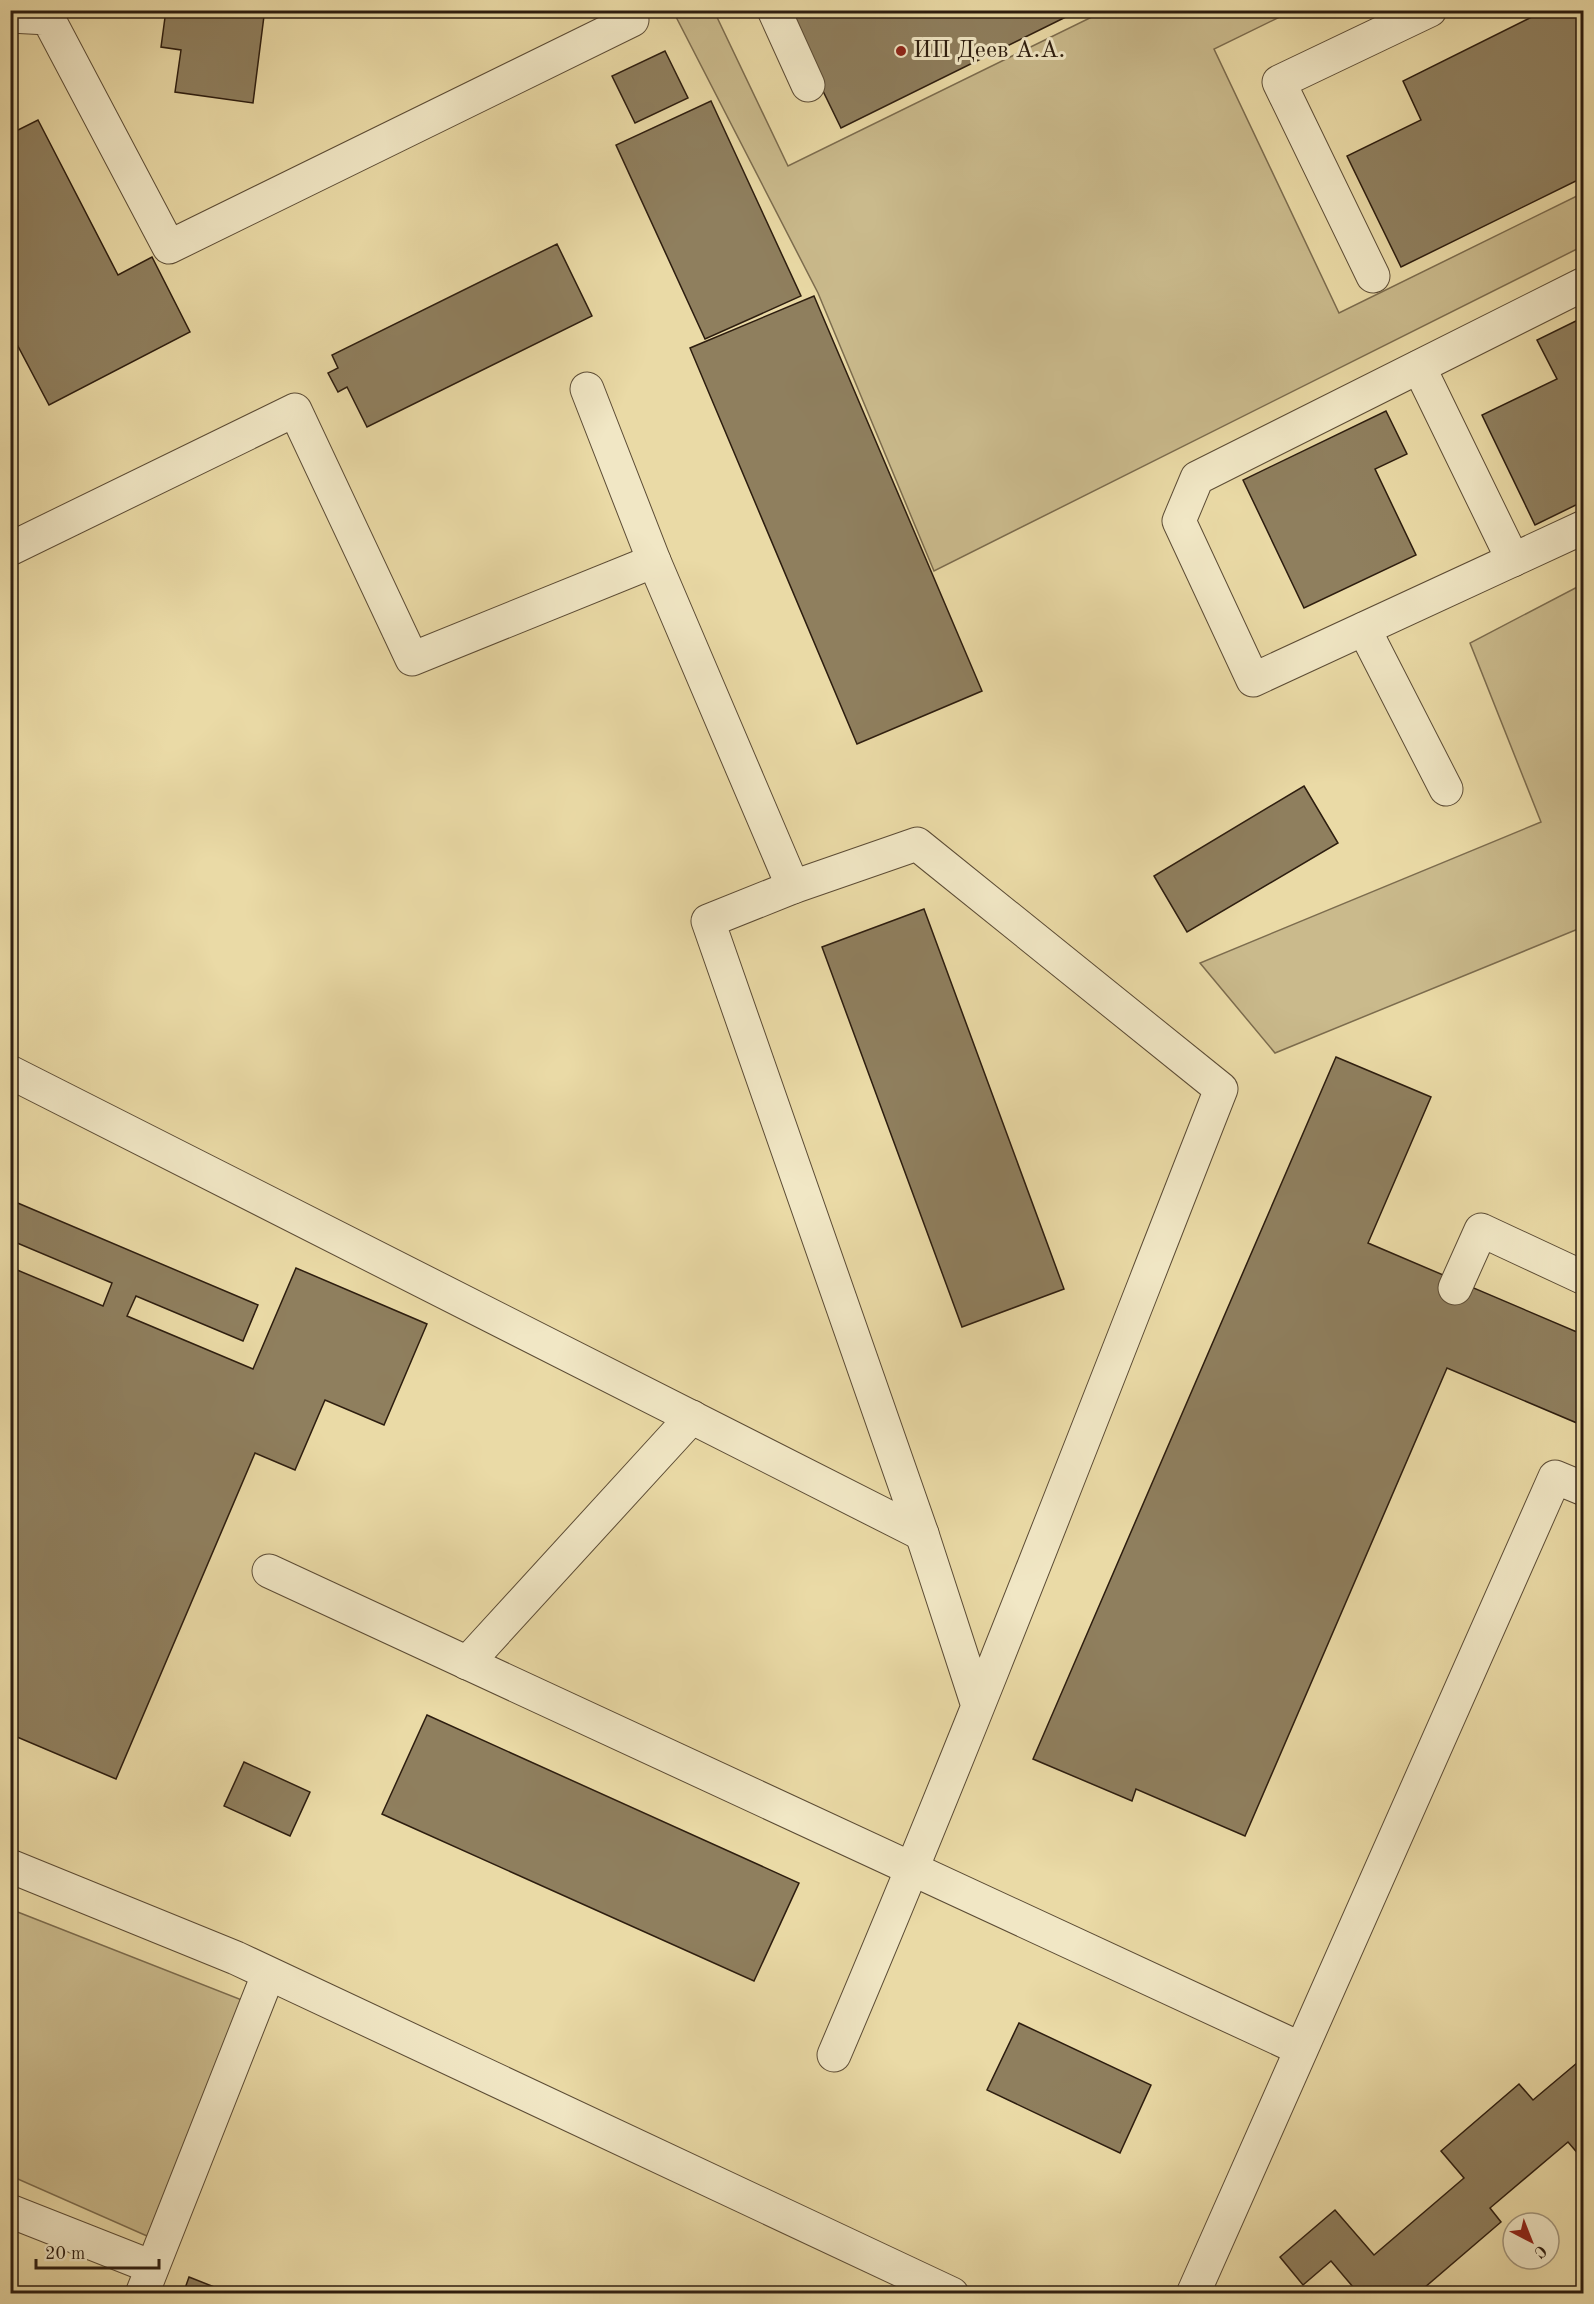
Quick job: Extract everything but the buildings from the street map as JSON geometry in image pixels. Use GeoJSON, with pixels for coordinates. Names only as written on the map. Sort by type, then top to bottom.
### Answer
{"type":"FeatureCollection","features":[{"type":"Feature","properties":{"kind":"lane"},"geometry":{"type":"LineString","coordinates":[[10,16],[48,18],[169,248],[632,20],[628,10]]}},
{"type":"Feature","properties":{"kind":"lane"},"geometry":{"type":"LineString","coordinates":[[774,10],[808,85]]}},
{"type":"Feature","properties":{"kind":"lane"},"geometry":{"type":"LineString","coordinates":[[1373,276],[1280,82],[1430,10]]}},
{"type":"Feature","properties":{"kind":"lane"},"geometry":{"type":"LineString","coordinates":[[1584,285],[1197,478],[1179,521],[1253,681],[1584,527]]}},
{"type":"Feature","properties":{"kind":"lane"},"geometry":{"type":"LineString","coordinates":[[1419,367],[1513,560]]}},
{"type":"Feature","properties":{"kind":"lane"},"geometry":{"type":"LineString","coordinates":[[587,389],[654,561],[793,887]]}},
{"type":"Feature","properties":{"kind":"lane"},"geometry":{"type":"LineString","coordinates":[[10,549],[296,410],[412,659],[654,561]]}},
{"type":"Feature","properties":{"kind":"lane"},"geometry":{"type":"LineString","coordinates":[[1364,629],[1446,789]]}},
{"type":"Feature","properties":{"kind":"lane"},"geometry":{"type":"LineString","coordinates":[[834,2055],[913,1869],[978,1706],[1221,1089],[917,844],[793,887],[708,921],[922,1534],[978,1706]]}},
{"type":"Feature","properties":{"kind":"lane"},"geometry":{"type":"LineString","coordinates":[[10,1072],[922,1534]]}},
{"type":"Feature","properties":{"kind":"lane"},"geometry":{"type":"LineString","coordinates":[[1455,1288],[1481,1230],[1584,1278]]}},
{"type":"Feature","properties":{"kind":"lane"},"geometry":{"type":"LineString","coordinates":[[467,1662],[692,1417]]}},
{"type":"Feature","properties":{"kind":"lane"},"geometry":{"type":"LineString","coordinates":[[1193,2294],[1555,1477],[1584,1489]]}},
{"type":"Feature","properties":{"kind":"lane"},"geometry":{"type":"LineString","coordinates":[[269,1571],[1301,2049]]}},
{"type":"Feature","properties":{"kind":"lane"},"geometry":{"type":"LineString","coordinates":[[10,1866],[236,1958],[952,2294]]}},
{"type":"Feature","properties":{"kind":"lane"},"geometry":{"type":"LineString","coordinates":[[10,2211],[147,2280],[268,1975]]}},
{"type":"Feature","properties":{"kind":"shaded area"},"geometry":{"type":"Polygon","coordinates":[[[673,11],[714,11],[788,166],[1104,11],[1292,11],[1214,49],[1339,313],[1583,193],[1583,246],[934,571],[818,293],[673,11]]]}},
{"type":"Feature","properties":{"kind":"shaded area"},"geometry":{"type":"Polygon","coordinates":[[[1583,584],[1583,927],[1275,1053],[1200,963],[1541,822],[1470,643],[1583,584]]]}},
{"type":"Feature","properties":{"kind":"shaded area"},"geometry":{"type":"Polygon","coordinates":[[[10,1909],[247,2002],[253,2031],[147,2236],[11,2176],[10,1909]]]}},
{"type":"Feature","properties":{"kind":"place","name":"ИП Деев А.А."},"geometry":{"type":"Point","coordinates":[901,51]}}]}
